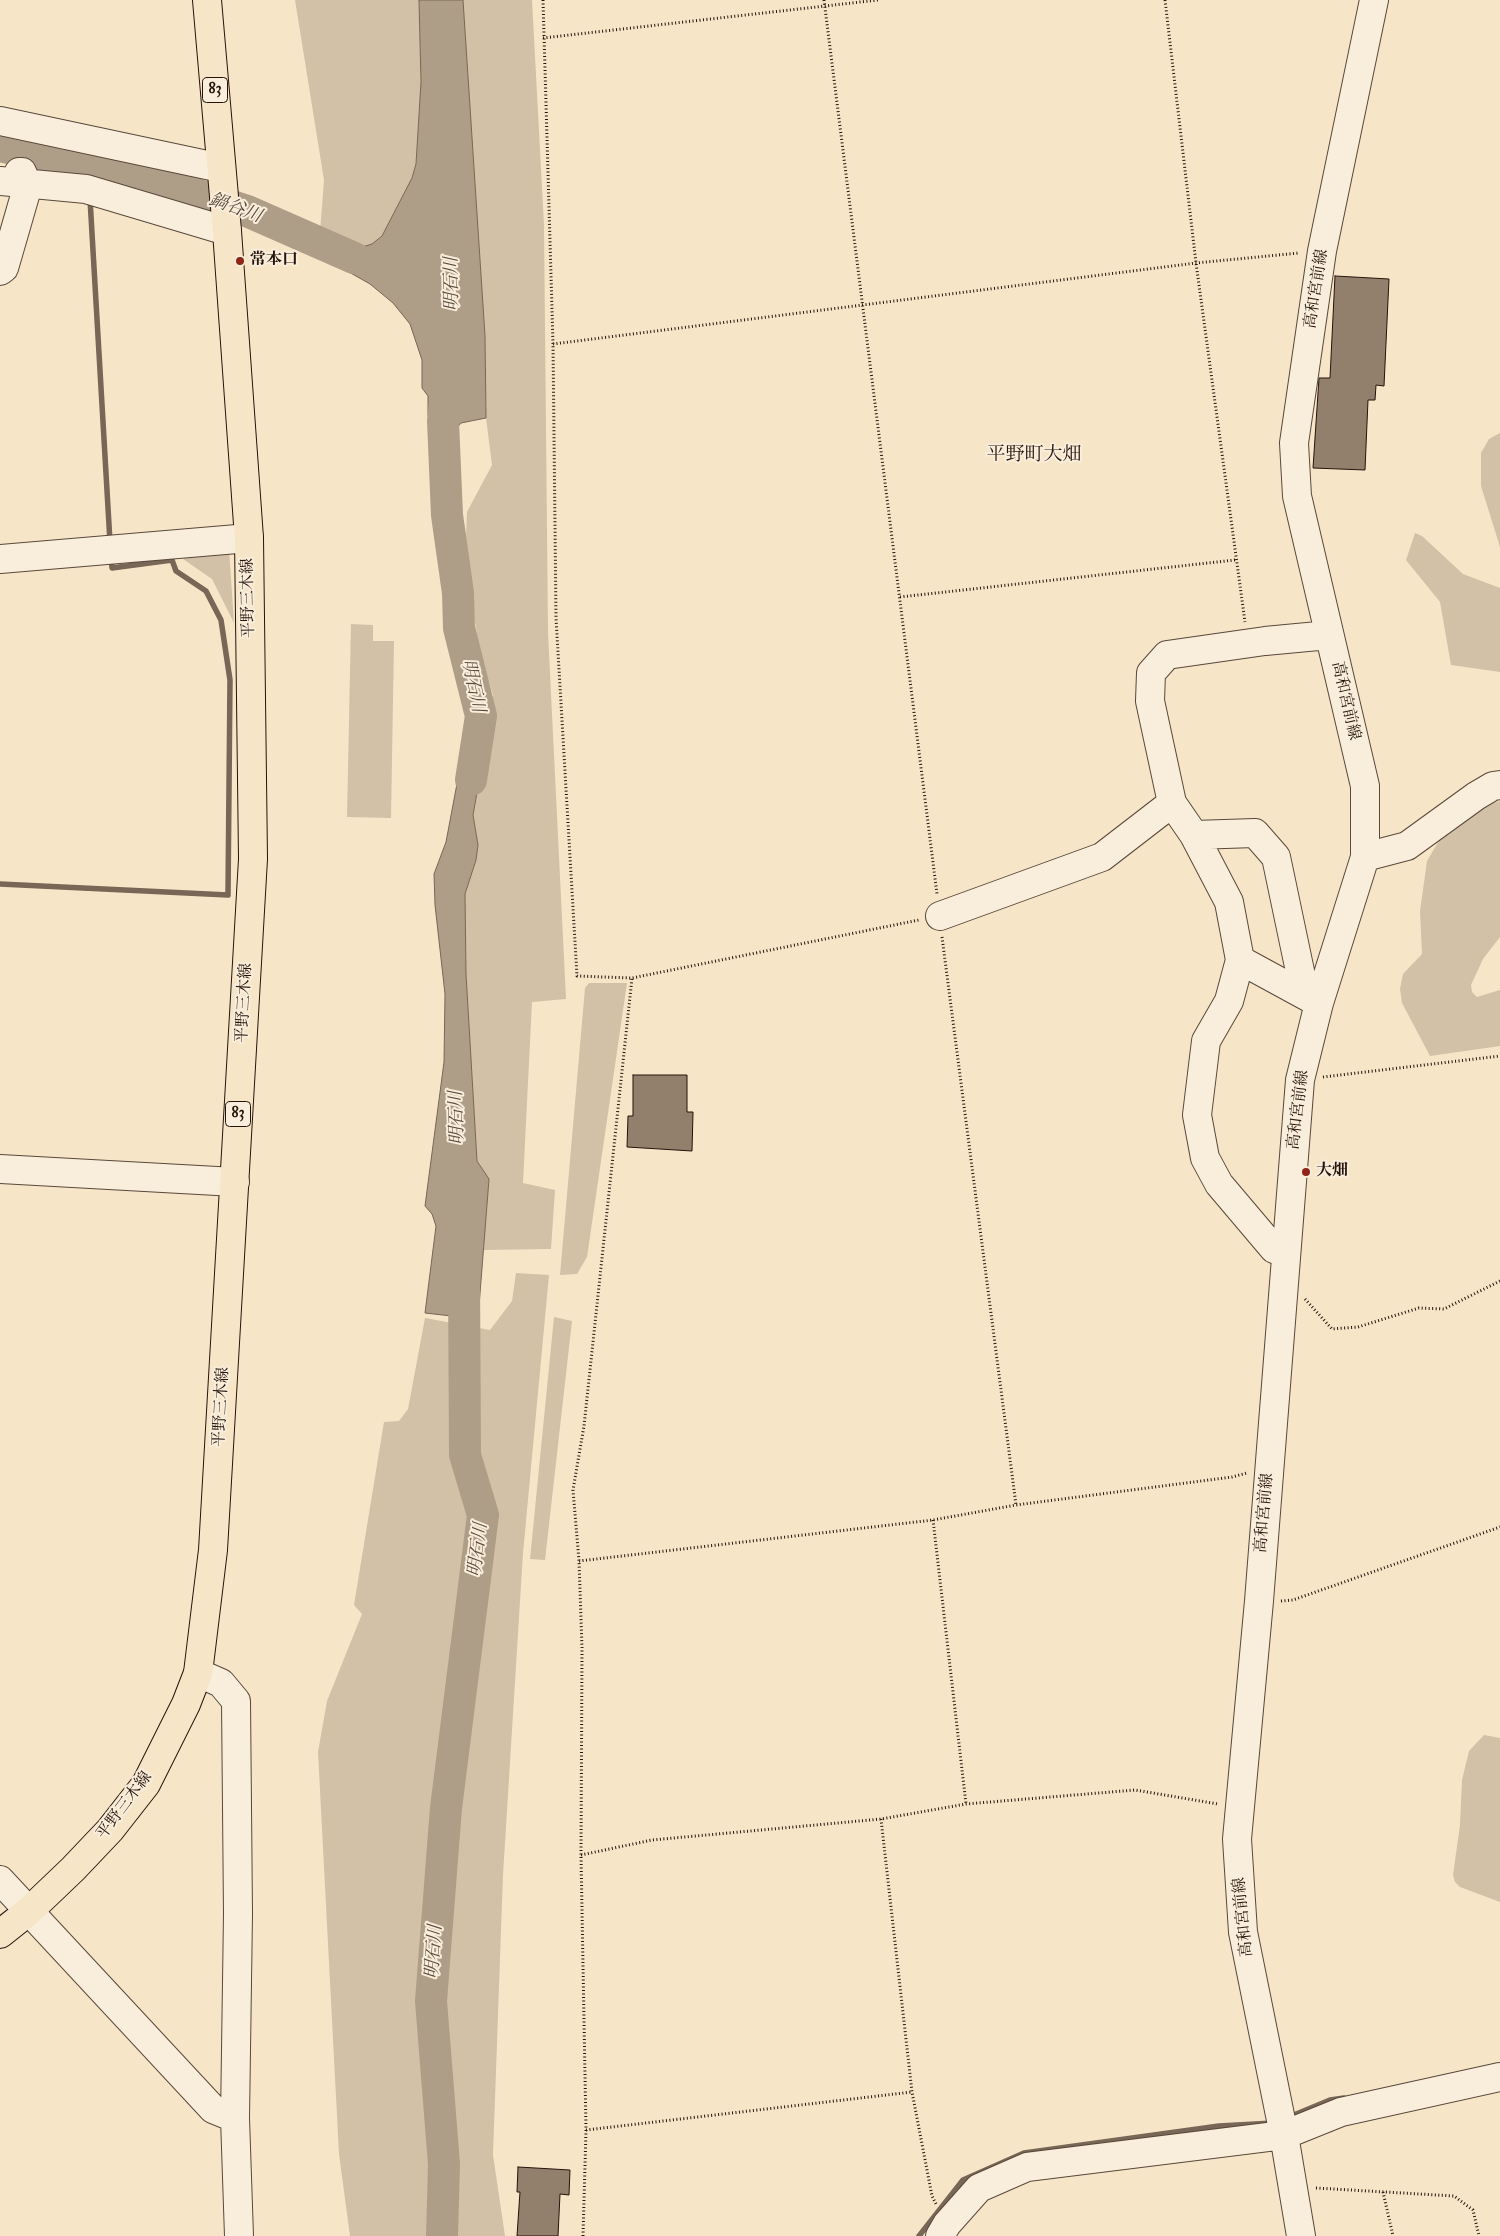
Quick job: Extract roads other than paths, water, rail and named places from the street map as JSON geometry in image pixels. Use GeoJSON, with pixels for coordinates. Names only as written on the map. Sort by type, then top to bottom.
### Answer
{"type":"FeatureCollection","features":[{"type":"Feature","properties":{"kind":"main road","name":"平野三木線"},"geometry":{"type":"LineString","coordinates":[[0,1934],[29,1911],[110,1830],[146,1784],[186,1704],[198,1673],[213,1550],[253,859],[248,538],[226,226],[207,0]]}},
{"type":"Feature","properties":{"kind":"street","name":"高和宮前線"},"geometry":{"type":"LineString","coordinates":[[1301,2236],[1282,2125],[1242,1932],[1237,1839],[1259,1601],[1300,1080],[1312,999],[1364,857],[1365,786],[1297,496],[1294,443],[1322,251],[1374,0]]}},
{"type":"Feature","properties":{"kind":"street"},"geometry":{"type":"LineString","coordinates":[[0,121],[222,174]]}},
{"type":"Feature","properties":{"kind":"street"},"geometry":{"type":"LineString","coordinates":[[0,168],[22,172],[28,185],[4,268],[0,271]]}},
{"type":"Feature","properties":{"kind":"street"},"geometry":{"type":"LineString","coordinates":[[0,181],[86,189],[226,226]]}},
{"type":"Feature","properties":{"kind":"street"},"geometry":{"type":"LineString","coordinates":[[0,559],[248,538]]}},
{"type":"Feature","properties":{"kind":"street"},"geometry":{"type":"LineString","coordinates":[[1286,1253],[1274,1250],[1219,1184],[1205,1158],[1197,1115],[1206,1040],[1229,1001],[1240,960],[1229,902],[1194,835],[1172,803],[1150,701],[1151,673],[1167,655],[1248,643],[1329,635]]}},
{"type":"Feature","properties":{"kind":"street"},"geometry":{"type":"LineString","coordinates":[[1364,857],[1407,846],[1476,796],[1493,786],[1500,785]]}},
{"type":"Feature","properties":{"kind":"street"},"geometry":{"type":"LineString","coordinates":[[940,916],[1102,857],[1172,803]]}},
{"type":"Feature","properties":{"kind":"street"},"geometry":{"type":"LineString","coordinates":[[1194,835],[1255,833],[1276,857],[1312,999]]}},
{"type":"Feature","properties":{"kind":"street"},"geometry":{"type":"LineString","coordinates":[[1240,960],[1312,999]]}},
{"type":"Feature","properties":{"kind":"street"},"geometry":{"type":"LineString","coordinates":[[0,1169],[234,1182]]}},
{"type":"Feature","properties":{"kind":"street"},"geometry":{"type":"LineString","coordinates":[[198,1673],[221,1683],[236,1702],[238,1914],[235,2118],[240,2236]]}},
{"type":"Feature","properties":{"kind":"street"},"geometry":{"type":"LineString","coordinates":[[0,1880],[213,2109],[235,2118]]}},
{"type":"Feature","properties":{"kind":"street"},"geometry":{"type":"LineString","coordinates":[[940,2236],[947,2224],[979,2188],[1027,2167],[1282,2125],[1500,2077]]}},
{"type":"Feature","properties":{"kind":"water"},"geometry":{"type":"Polygon","coordinates":[[[419,0],[463,0],[485,336],[486,418],[461,423],[449,437],[437,441],[432,438],[428,414],[428,396],[422,388],[422,360],[410,324],[393,303],[370,284],[310,250],[320,232],[359,248],[372,244],[382,236],[412,178],[416,164],[421,82],[419,0]]]}},
{"type":"Feature","properties":{"kind":"water"},"geometry":{"type":"Polygon","coordinates":[[[466,736],[482,737],[481,770],[473,815],[478,845],[476,860],[465,894],[466,974],[477,1161],[489,1179],[478,1319],[425,1313],[436,1226],[432,1214],[425,1206],[444,1062],[445,994],[435,905],[434,874],[446,842],[466,736]]]}},
{"type":"Feature","properties":{"kind":"waterway","name":"鍋谷川"},"geometry":{"type":"LineString","coordinates":[[0,146],[159,182],[247,211],[354,258]]}},
{"type":"Feature","properties":{"kind":"waterway"},"geometry":{"type":"LineString","coordinates":[[88,167],[89,182]]}},
{"type":"Feature","properties":{"kind":"waterway"},"geometry":{"type":"LineString","coordinates":[[90,199],[110,542]]}},
{"type":"Feature","properties":{"kind":"waterway","name":"明石川"},"geometry":{"type":"LineString","coordinates":[[446,393],[443,421],[447,515],[458,593],[459,628],[481,716],[471,780]]}},
{"type":"Feature","properties":{"kind":"waterway"},"geometry":{"type":"LineString","coordinates":[[0,884],[228,895],[230,680],[221,620],[206,591],[176,571],[172,560],[112,568],[111,556]]}},
{"type":"Feature","properties":{"kind":"waterway","name":"明石川"},"geometry":{"type":"LineString","coordinates":[[442,2236],[444,2164],[431,2001],[446,1808],[483,1515],[465,1455],[464,1273]]}},
{"type":"Feature","properties":{"kind":"waterway"},"geometry":{"type":"LineString","coordinates":[[1289,2117],[1330,2100],[1344,2098]]}},
{"type":"Feature","properties":{"kind":"waterway"},"geometry":{"type":"LineString","coordinates":[[919,2236],[963,2180],[1024,2153],[1219,2126],[1273,2123]]}},
{"type":"Feature","properties":{"kind":"place","name":"常本口"},"geometry":{"type":"Point","coordinates":[240,261]}},
{"type":"Feature","properties":{"kind":"place","name":"大畑"},"geometry":{"type":"Point","coordinates":[1306,1172]}},
{"type":"Feature","properties":{"kind":"district","name":"平野町大畑"},"geometry":{"type":"Point","coordinates":[1034,456]}}]}
